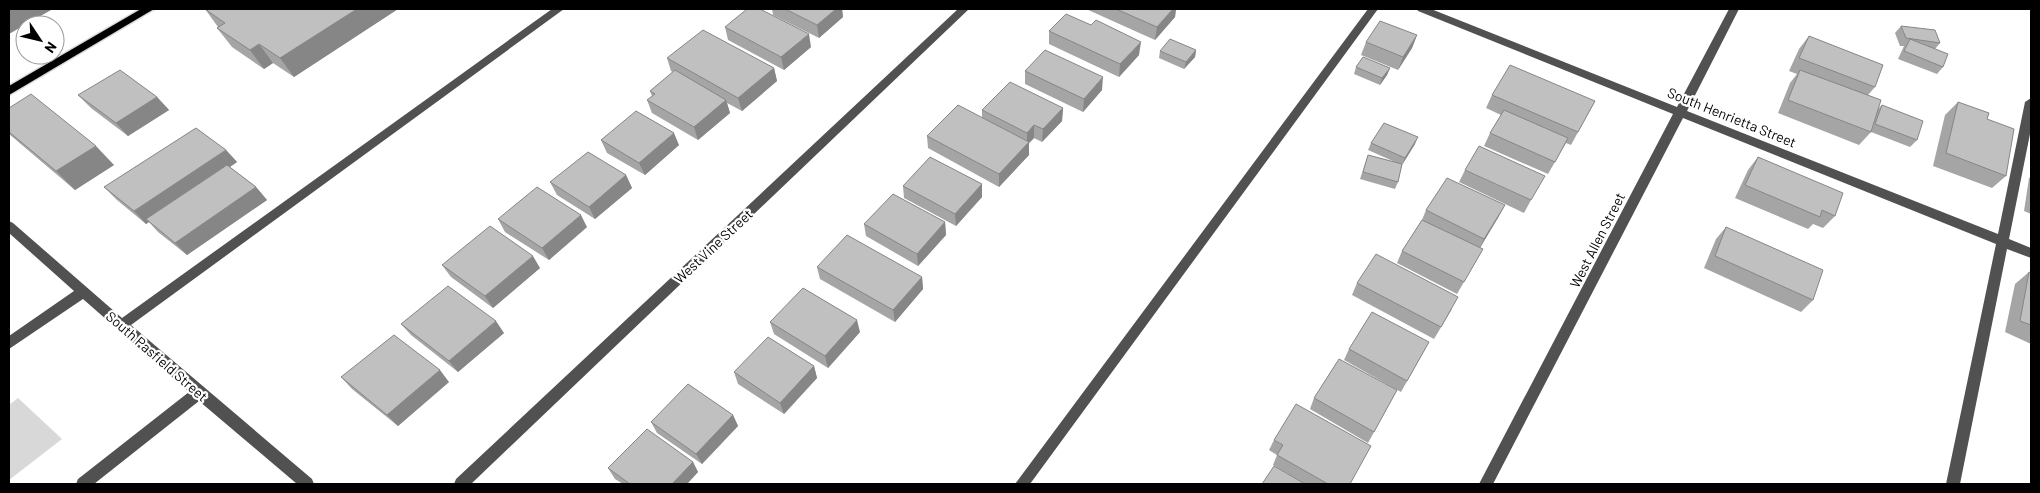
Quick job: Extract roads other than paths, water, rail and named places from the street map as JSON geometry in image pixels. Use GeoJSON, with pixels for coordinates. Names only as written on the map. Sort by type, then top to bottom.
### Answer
{"type":"FeatureCollection","features":[{"type":"Feature","properties":{"kind":"main road"},"geometry":{"type":"LineString","coordinates":[[9,91],[149,9]]}},
{"type":"Feature","properties":{"kind":"street"},"geometry":{"type":"LineString","coordinates":[[122,325],[560,9]]}},
{"type":"Feature","properties":{"kind":"street","name":"West Vine Street"},"geometry":{"type":"LineString","coordinates":[[461,484],[964,9]]}},
{"type":"Feature","properties":{"kind":"street"},"geometry":{"type":"LineString","coordinates":[[1022,484],[1373,9]]}},
{"type":"Feature","properties":{"kind":"street","name":"South Henrietta Street"},"geometry":{"type":"LineString","coordinates":[[1422,9],[2031,253]]}},
{"type":"Feature","properties":{"kind":"street","name":"West Allen Street"},"geometry":{"type":"LineString","coordinates":[[1486,484],[1734,9]]}},
{"type":"Feature","properties":{"kind":"street"},"geometry":{"type":"LineString","coordinates":[[1953,484],[2004,242],[2031,102]]}},
{"type":"Feature","properties":{"kind":"street","name":"South Pasfield Street"},"geometry":{"type":"LineString","coordinates":[[9,226],[199,393],[307,484]]}},
{"type":"Feature","properties":{"kind":"street"},"geometry":{"type":"LineString","coordinates":[[9,343],[84,292]]}},
{"type":"Feature","properties":{"kind":"street"},"geometry":{"type":"LineString","coordinates":[[83,484],[199,393]]}}]}
